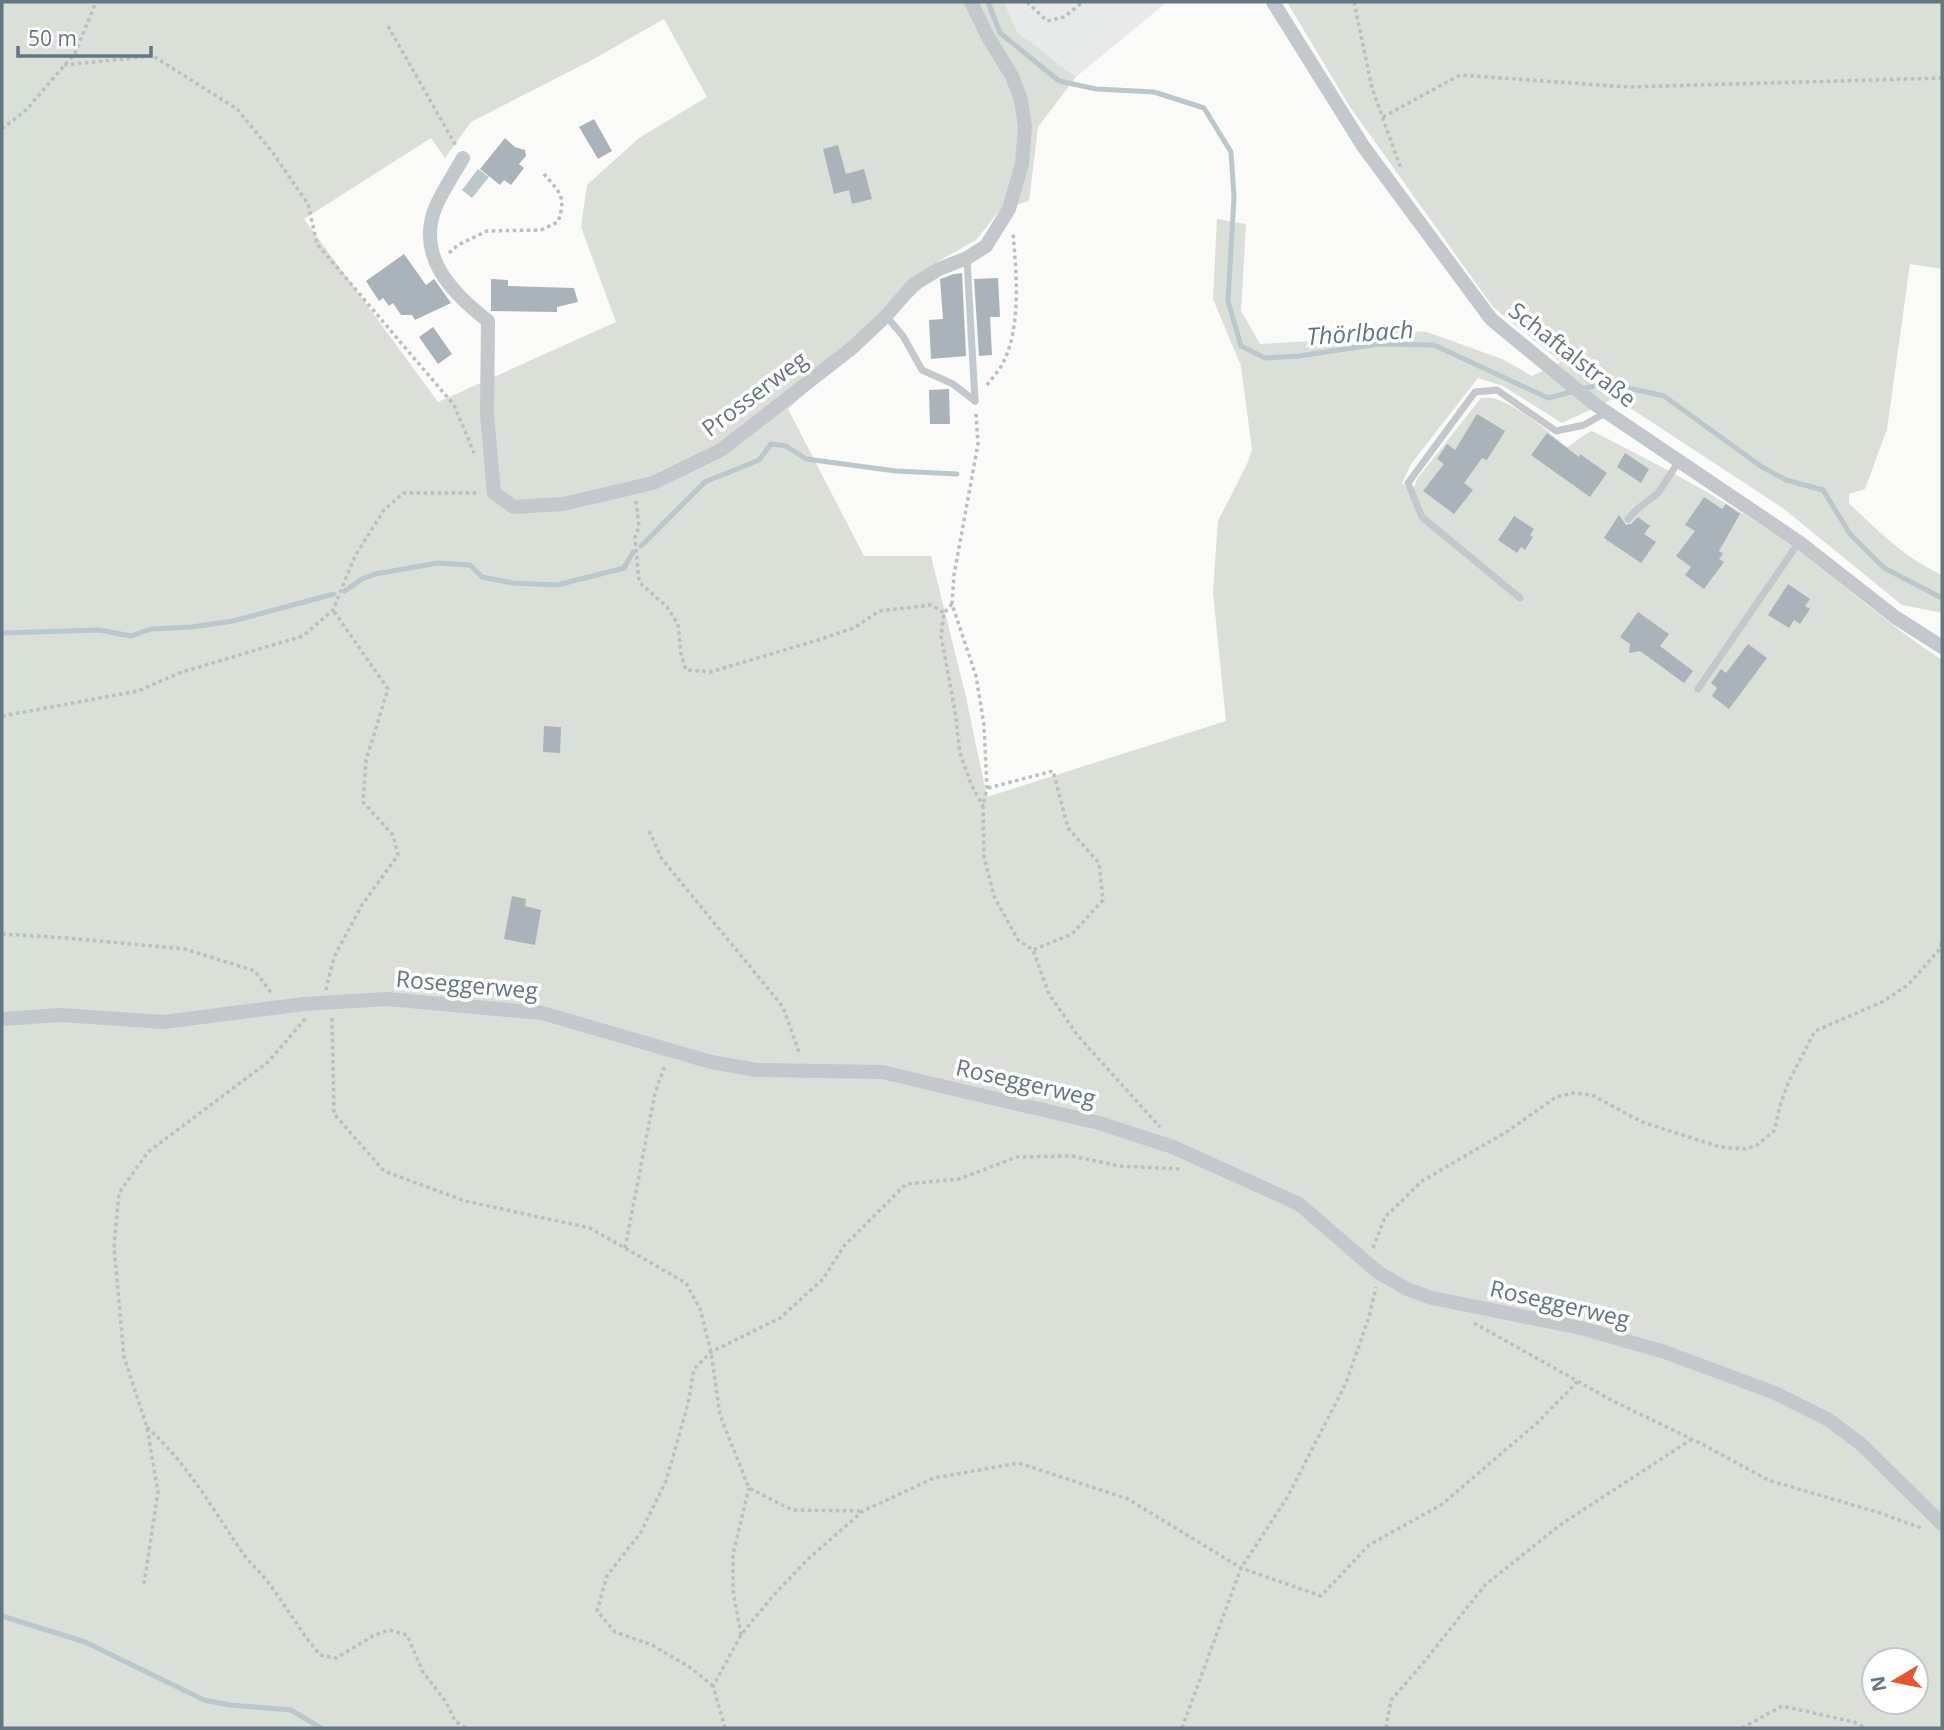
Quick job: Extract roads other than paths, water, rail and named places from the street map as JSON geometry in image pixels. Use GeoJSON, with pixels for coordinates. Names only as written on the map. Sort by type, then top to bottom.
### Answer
{"type":"FeatureCollection","features":[{"type":"Feature","properties":{"kind":"street","name":"Prosserweg"},"geometry":{"type":"LineString","coordinates":[[463,158],[435,208],[429,247],[446,282],[463,302],[488,321],[487,415],[494,493],[514,508],[563,503],[653,483],[721,450],[852,348],[886,316],[913,285],[986,246],[1009,209],[1022,164],[1025,127],[1021,100],[1012,76],[971,2]]}},
{"type":"Feature","properties":{"kind":"street","name":"Schaftalstraße"},"geometry":{"type":"LineString","coordinates":[[1273,2],[1363,146],[1491,319],[1593,403],[1799,542],[1895,617],[1942,648]]}},
{"type":"Feature","properties":{"kind":"street","name":"Roseggerweg"},"geometry":{"type":"LineString","coordinates":[[2,1018],[61,1015],[163,1022],[327,1002],[387,999],[542,1013],[710,1062],[757,1070],[882,1072],[1100,1123],[1173,1147],[1299,1204],[1373,1268],[1407,1289],[1432,1298],[1581,1328],[1665,1352],[1776,1393],[1829,1420],[1862,1445],[1936,1527]]}},
{"type":"Feature","properties":{"kind":"lane"},"geometry":{"type":"LineString","coordinates":[[886,316],[904,336],[922,370],[953,384],[975,401],[967,258]]}},
{"type":"Feature","properties":{"kind":"lane"},"geometry":{"type":"LineString","coordinates":[[1520,598],[1422,517],[1408,483],[1475,392],[1497,390],[1556,431],[1584,425],[1608,412]]}},
{"type":"Feature","properties":{"kind":"lane"},"geometry":{"type":"LineString","coordinates":[[1628,519],[1634,511],[1658,493],[1679,461]]}},
{"type":"Feature","properties":{"kind":"lane"},"geometry":{"type":"LineString","coordinates":[[1698,689],[1799,542]]}},
{"type":"Feature","properties":{"kind":"waterway","name":"Thörlbach"},"geometry":{"type":"LineString","coordinates":[[988,2],[1000,33],[1059,81],[1096,89],[1154,92],[1204,108],[1231,152],[1234,197],[1228,301],[1241,346],[1265,358],[1299,356],[1379,344],[1434,345],[1548,398],[1606,383],[1664,396],[1762,467],[1786,480],[1823,490],[1850,534],[1884,568],[1942,598]]}},
{"type":"Feature","properties":{"kind":"waterway"},"geometry":{"type":"LineString","coordinates":[[641,546],[705,482],[759,460],[771,444],[786,446],[806,459],[896,471],[957,474]]}},
{"type":"Feature","properties":{"kind":"waterway"},"geometry":{"type":"LineString","coordinates":[[345,591],[375,574],[438,563],[470,565],[482,577],[513,583],[557,585],[624,568],[633,552]]}},
{"type":"Feature","properties":{"kind":"waterway"},"geometry":{"type":"LineString","coordinates":[[2,633],[99,630],[131,636],[151,629],[233,621],[334,594]]}},
{"type":"Feature","properties":{"kind":"waterway"},"geometry":{"type":"LineString","coordinates":[[2,1616],[85,1642],[204,1700],[291,1710],[321,1728]]}}]}
